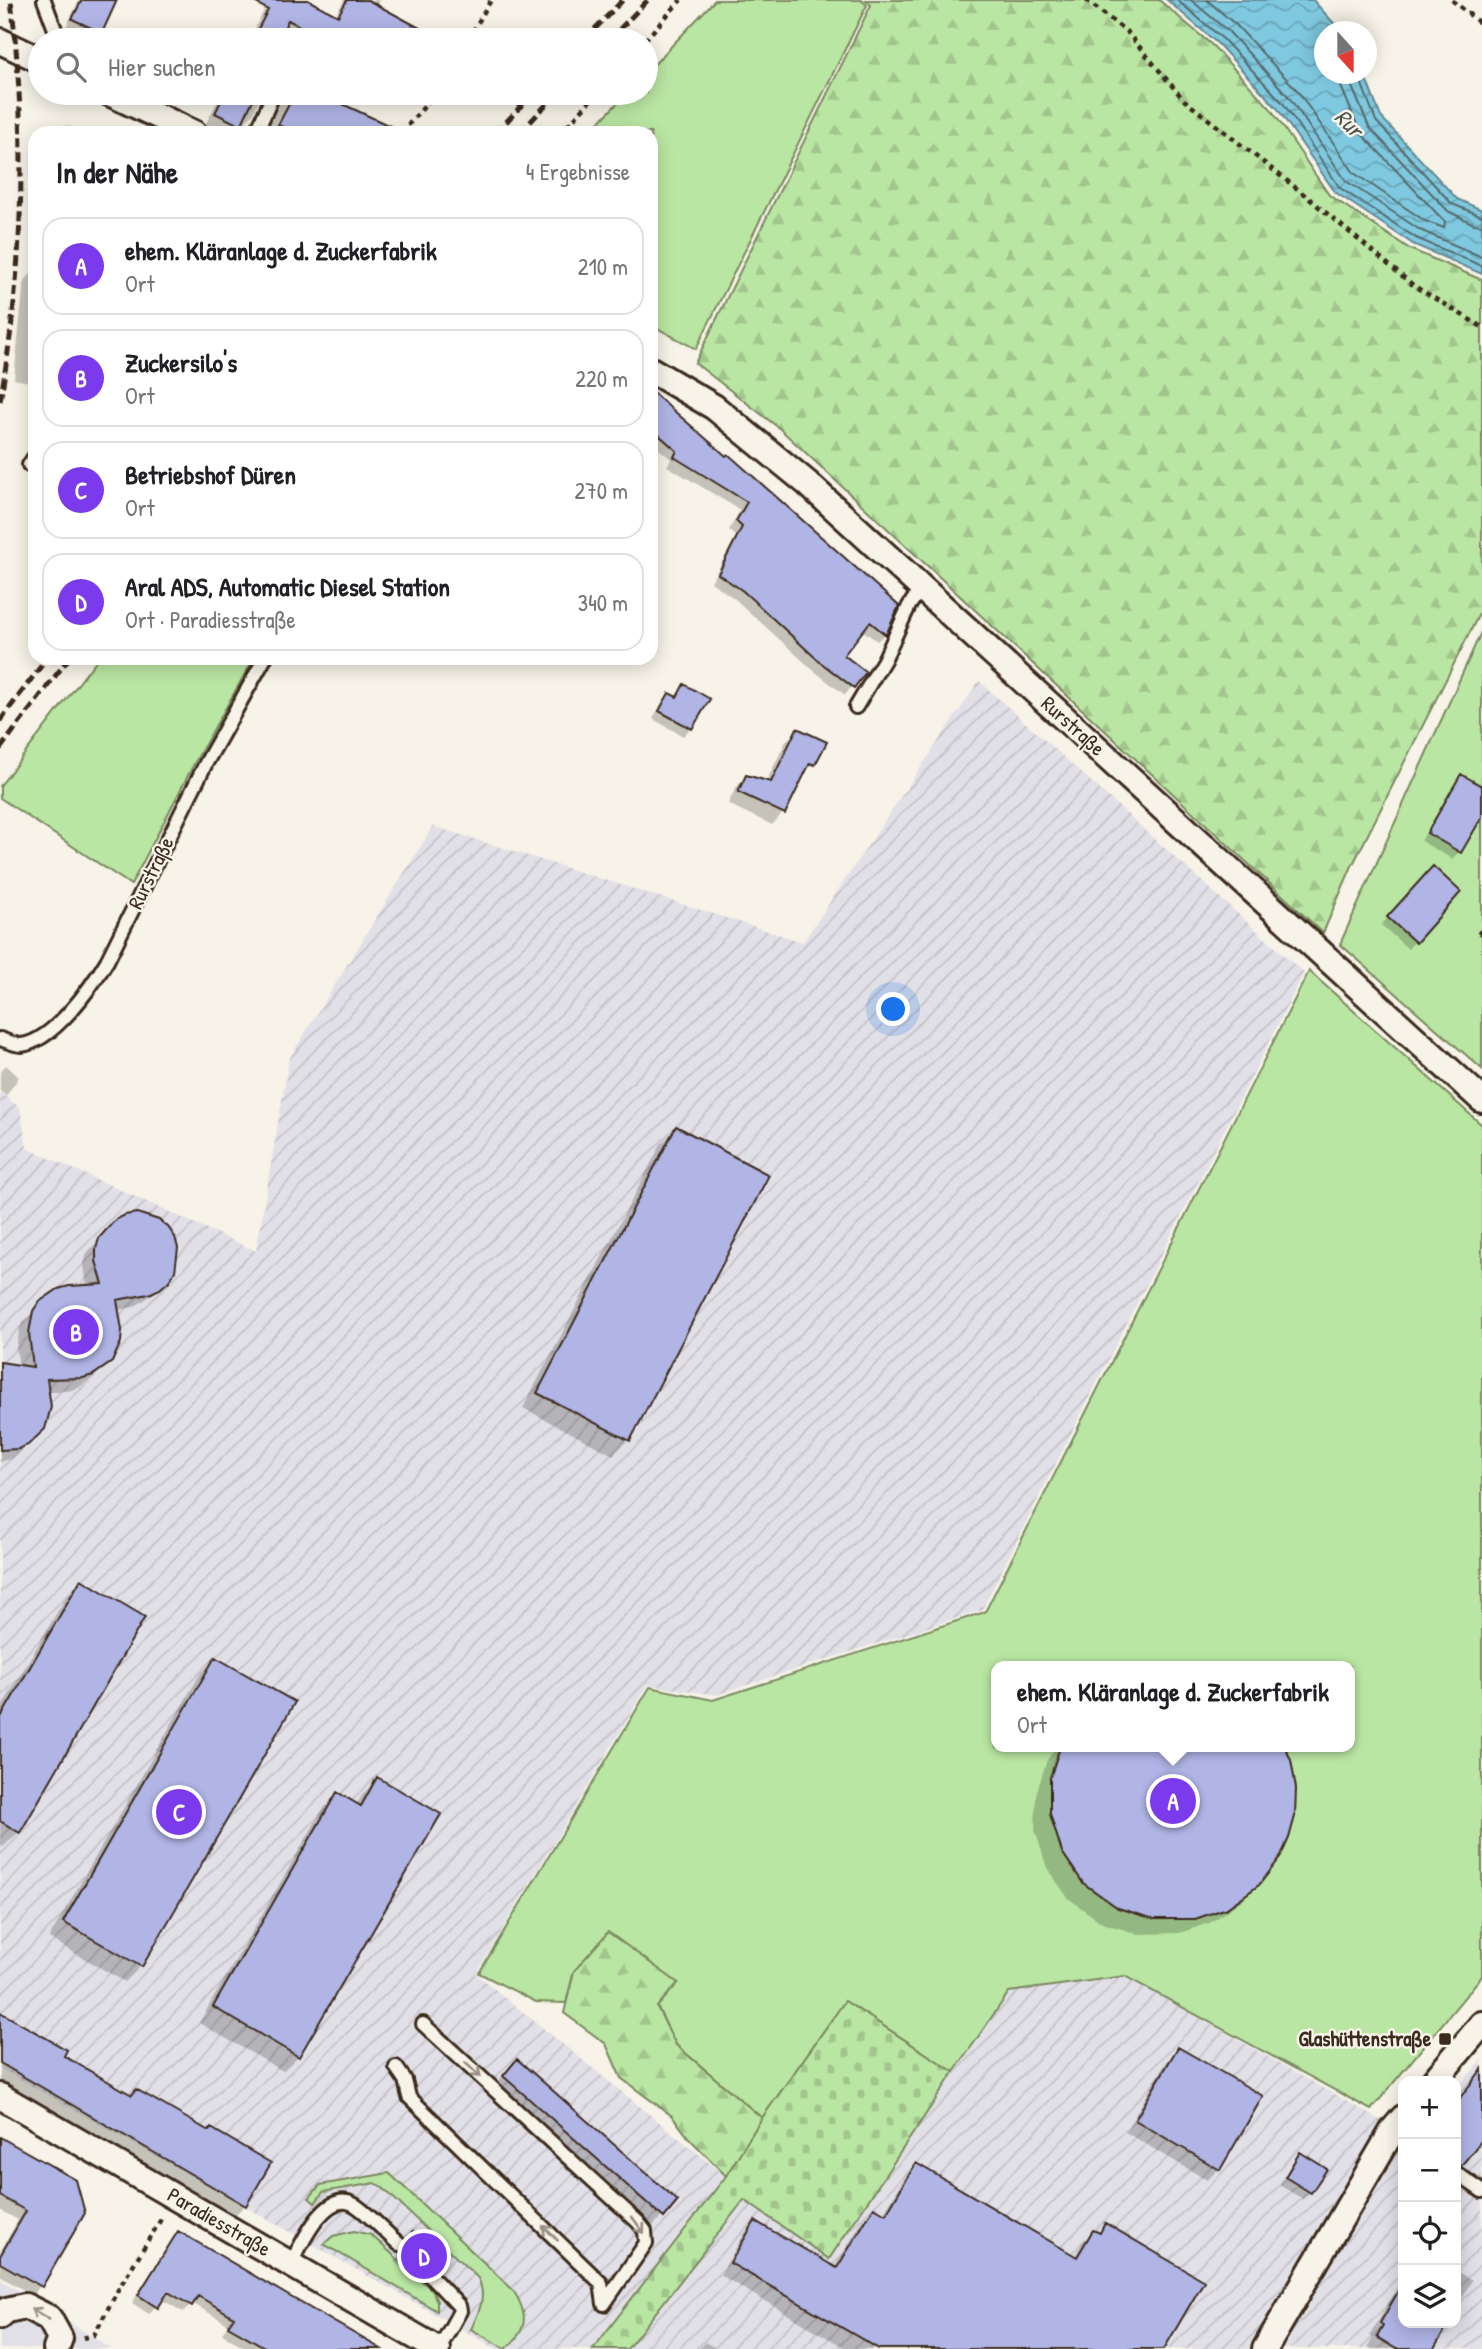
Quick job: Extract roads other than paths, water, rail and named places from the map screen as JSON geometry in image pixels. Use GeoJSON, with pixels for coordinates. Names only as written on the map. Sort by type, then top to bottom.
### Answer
{"type":"FeatureCollection","features":[{"type":"Feature","properties":{"kind":"street"},"geometry":{"type":"LineString","coordinates":[[0,41],[28,54]]}},
{"type":"Feature","properties":{"kind":"street"},"geometry":{"type":"LineString","coordinates":[[135,105],[179,126]]}},
{"type":"Feature","properties":{"kind":"street","name":"Rurstraße"},"geometry":{"type":"LineString","coordinates":[[658,374],[714,407],[807,483],[1482,1100]]}},
{"type":"Feature","properties":{"kind":"street"},"geometry":{"type":"LineString","coordinates":[[1438,2076],[1482,2024]]}},
{"type":"Feature","properties":{"kind":"street","name":"Paradiesstraße"},"geometry":{"type":"LineString","coordinates":[[0,2096],[438,2349]]}},
{"type":"Feature","properties":{"kind":"street"},"geometry":{"type":"LineString","coordinates":[[1265,2349],[1398,2131]]}},
{"type":"Feature","properties":{"kind":"street"},"geometry":{"type":"LineString","coordinates":[[0,2316],[7,2310],[25,2305],[49,2318],[64,2346]]}},
{"type":"Feature","properties":{"kind":"lane"},"geometry":{"type":"LineString","coordinates":[[44,0],[54,28]]}},
{"type":"Feature","properties":{"kind":"lane"},"geometry":{"type":"LineString","coordinates":[[259,126],[269,105]]}},
{"type":"Feature","properties":{"kind":"lane"},"geometry":{"type":"LineString","coordinates":[[856,707],[921,588]]}},
{"type":"Feature","properties":{"kind":"lane","name":"Rurstraße"},"geometry":{"type":"LineString","coordinates":[[0,1039],[21,1045],[40,1038],[64,1018],[91,989],[205,763],[261,665]]}},
{"type":"Feature","properties":{"kind":"lane"},"geometry":{"type":"LineString","coordinates":[[396,2067],[405,2080],[409,2097],[601,2283],[604,2304],[646,2243],[645,2231],[423,2024]]}},
{"type":"Feature","properties":{"kind":"lane"},"geometry":{"type":"LineString","coordinates":[[1461,2176],[1482,2191]]}},
{"type":"Feature","properties":{"kind":"lane"},"geometry":{"type":"LineString","coordinates":[[291,2264],[311,2227],[323,2213],[341,2202],[352,2203],[399,2244]]}},
{"type":"Feature","properties":{"kind":"lane"},"geometry":{"type":"LineString","coordinates":[[422,2267],[459,2306],[460,2311],[438,2349]]}},
{"type":"Feature","properties":{"kind":"water","name":"Rur"},"geometry":{"type":"Polygon","coordinates":[[[1167,0],[1313,0],[1332,21],[1314,21],[1314,84],[1368,84],[1381,117],[1457,199],[1482,210],[1482,274],[1413,244],[1335,192],[1277,108],[1218,44],[1167,0]]]}},
{"type":"Feature","properties":{"kind":"railway"},"geometry":{"type":"LineString","coordinates":[[0,401],[14,302],[20,201],[19,100],[11,0]]}},
{"type":"Feature","properties":{"kind":"railway"},"geometry":{"type":"LineString","coordinates":[[596,28],[623,0]]}},
{"type":"Feature","properties":{"kind":"railway"},"geometry":{"type":"LineString","coordinates":[[621,28],[648,0]]}},
{"type":"Feature","properties":{"kind":"railway"},"geometry":{"type":"LineString","coordinates":[[502,126],[522,105]]}},
{"type":"Feature","properties":{"kind":"railway"},"geometry":{"type":"LineString","coordinates":[[526,126],[546,105]]}},
{"type":"Feature","properties":{"kind":"railway"},"geometry":{"type":"LineString","coordinates":[[0,721],[42,665]]}},
{"type":"Feature","properties":{"kind":"railway"},"geometry":{"type":"LineString","coordinates":[[0,749],[64,665]]}},
{"type":"Feature","properties":{"kind":"place","name":"Zuckersilo's"},"geometry":{"type":"Point","coordinates":[76,1332]}},
{"type":"Feature","properties":{"kind":"place","name":"ehem. Kläranlage d. Zuckerfabrik"},"geometry":{"type":"Point","coordinates":[1173,1801]}},
{"type":"Feature","properties":{"kind":"place","name":"Betriebshof Düren"},"geometry":{"type":"Point","coordinates":[179,1812]}},
{"type":"Feature","properties":{"kind":"place","name":"Glashüttenstraße"},"geometry":{"type":"Point","coordinates":[1445,2039]}},
{"type":"Feature","properties":{"kind":"place","name":"Aral ADS, Automatic Diesel Station"},"geometry":{"type":"Point","coordinates":[424,2256]}}]}
